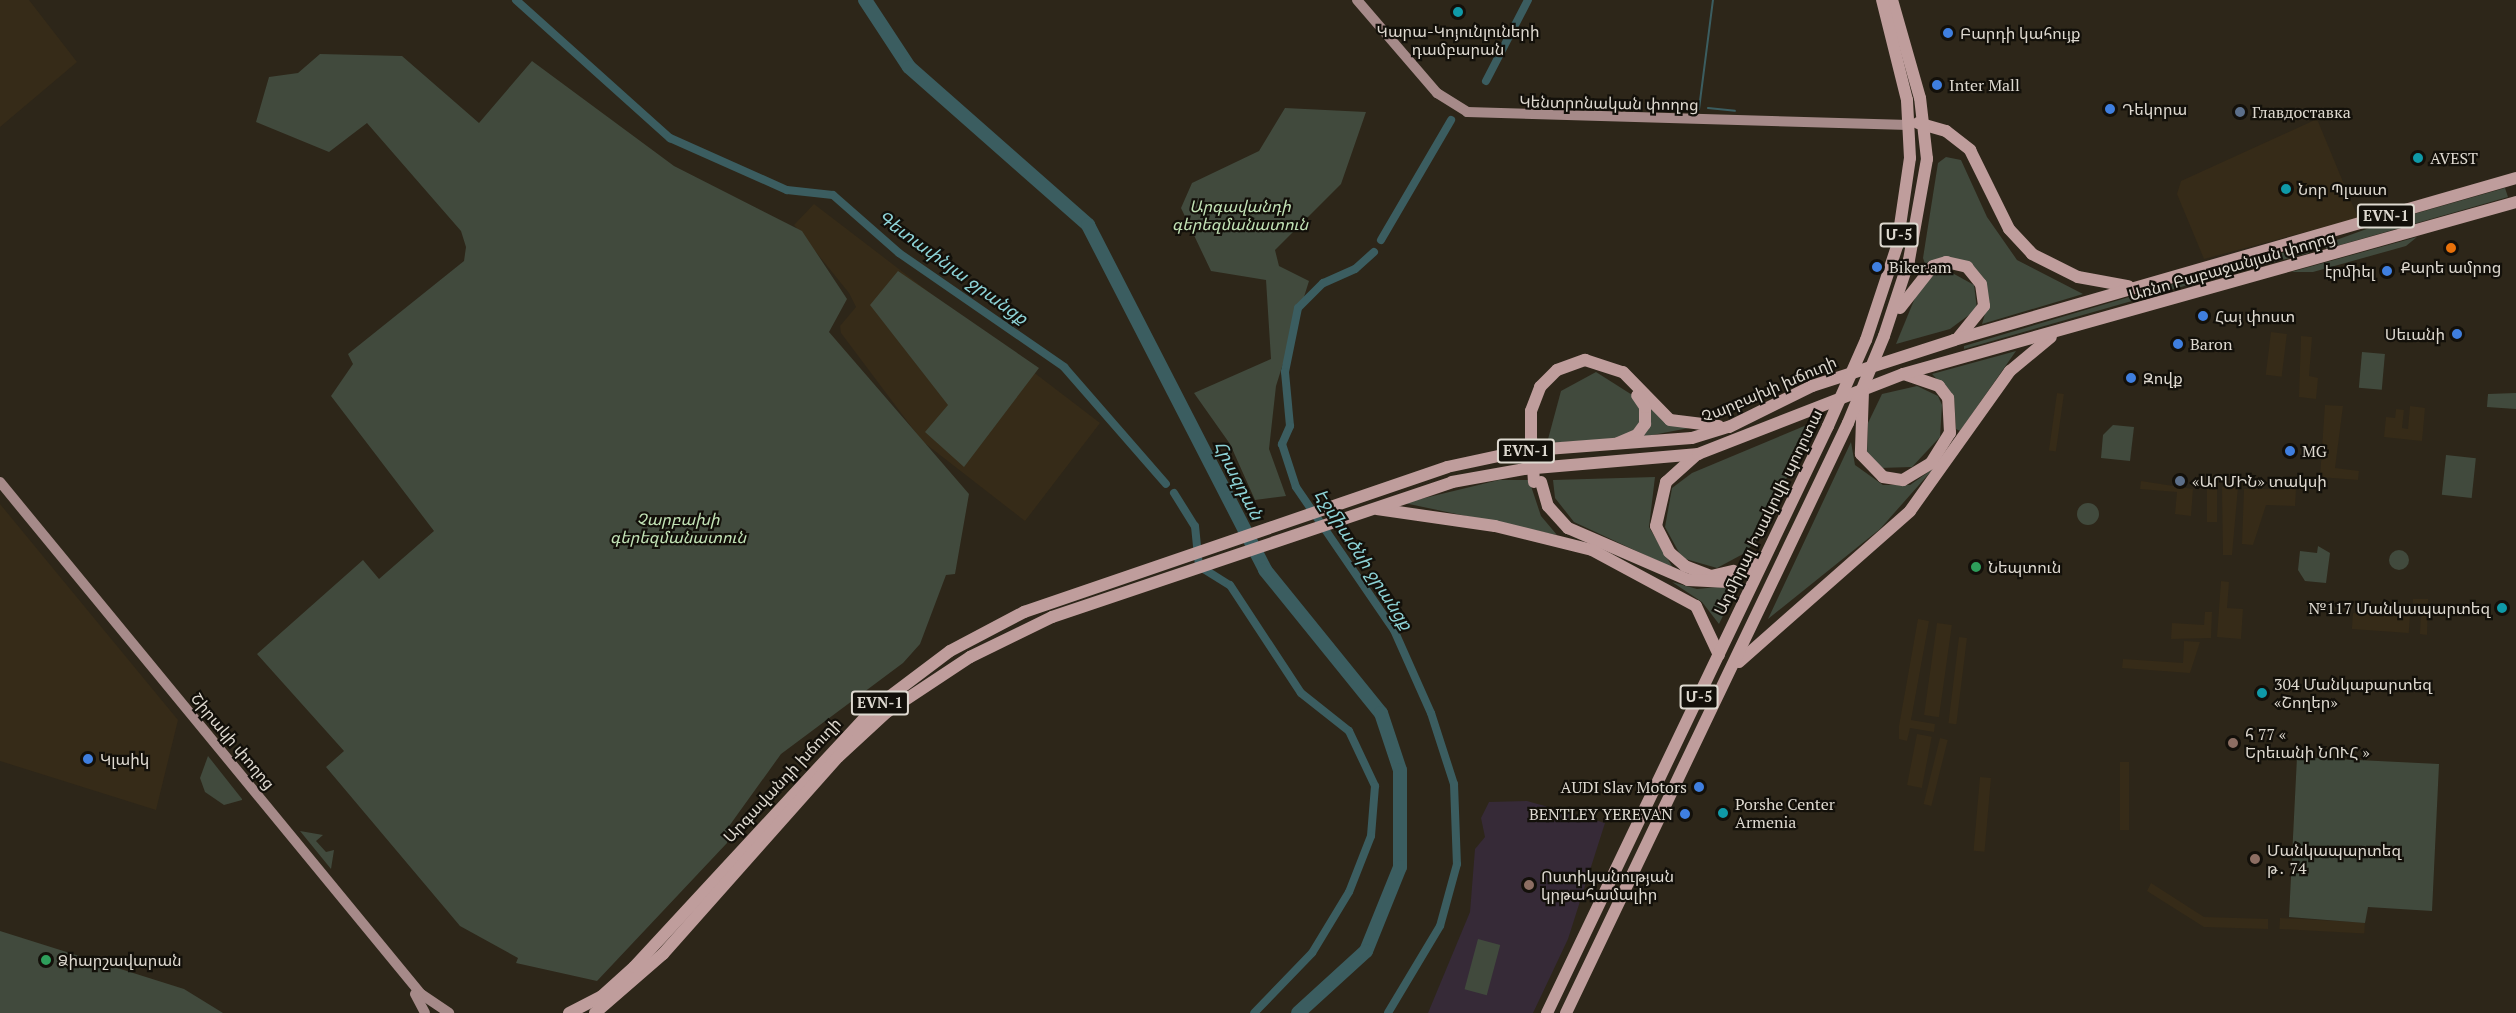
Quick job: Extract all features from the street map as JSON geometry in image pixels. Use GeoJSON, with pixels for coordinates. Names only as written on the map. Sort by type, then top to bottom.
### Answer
{"type":"FeatureCollection","features":[{"type":"Feature","properties":{"kind":"highway","name":"Ադմիրալ Իսակովի պողոտա"},"geometry":{"type":"LineString","coordinates":[[1547,1013],[1828,426],[1866,340],[1905,206],[1909,125],[1882,0]]}},
{"type":"Feature","properties":{"kind":"highway","name":"Ադմիրալ Իսակովի պողոտա"},"geometry":{"type":"LineString","coordinates":[[1566,1013],[1848,423],[1885,333],[1919,218],[1925,122],[1892,0]]}},
{"type":"Feature","properties":{"kind":"highway"},"geometry":{"type":"LineString","coordinates":[[1909,125],[1925,122],[1970,150],[2008,230],[2032,254],[2108,286],[2147,286]]}},
{"type":"Feature","properties":{"kind":"highway","name":"Առնո Բաբաջանյան փողոց"},"geometry":{"type":"LineString","coordinates":[[2147,286],[2516,178]]}},
{"type":"Feature","properties":{"kind":"highway","name":"Առնո Բաբաջանյան փողոց"},"geometry":{"type":"LineString","coordinates":[[2060,332],[2516,202]]}},
{"type":"Feature","properties":{"kind":"highway"},"geometry":{"type":"LineString","coordinates":[[2322,258],[2318,243],[2355,226]]}},
{"type":"Feature","properties":{"kind":"highway"},"geometry":{"type":"LineString","coordinates":[[1885,333],[1925,271],[1953,262],[1973,271],[1984,298],[1979,316],[1956,340],[1962,356]]}},
{"type":"Feature","properties":{"kind":"highway","name":"Չարբախի խճուղի"},"geometry":{"type":"LineString","coordinates":[[1047,602],[1328,505],[1485,458],[1670,443],[1729,427],[1812,386],[1956,340],[2147,286]]}},
{"type":"Feature","properties":{"kind":"highway"},"geometry":{"type":"LineString","coordinates":[[1732,669],[1782,619],[1910,511],[2010,371],[2060,332]]}},
{"type":"Feature","properties":{"kind":"highway","name":"Չարբախի խճուղի"},"geometry":{"type":"LineString","coordinates":[[1052,617],[1371,508],[1488,474],[1698,454],[1903,374],[1962,356],[2060,332]]}},
{"type":"Feature","properties":{"kind":"highway"},"geometry":{"type":"LineString","coordinates":[[1719,655],[1696,606],[1581,546],[1544,512],[1538,482],[1531,411],[1540,387],[1557,370],[1585,360],[1623,372],[1670,420],[1729,427]]}},
{"type":"Feature","properties":{"kind":"highway"},"geometry":{"type":"LineString","coordinates":[[1534,437],[1536,415],[1548,387],[1566,372],[1595,367],[1612,374],[1640,398],[1646,417],[1630,440],[1597,448]]}},
{"type":"Feature","properties":{"kind":"highway"},"geometry":{"type":"LineString","coordinates":[[1864,383],[1862,454],[1883,477],[1903,480],[1931,462],[1950,433],[1948,398],[1939,386],[1903,374]]}},
{"type":"Feature","properties":{"kind":"highway"},"geometry":{"type":"LineString","coordinates":[[1698,454],[1666,482],[1659,505],[1656,525],[1669,552],[1711,576],[1738,570],[1765,555]]}},
{"type":"Feature","properties":{"kind":"highway"},"geometry":{"type":"LineString","coordinates":[[1538,482],[1548,506],[1568,528],[1688,580],[1728,582],[1765,555]]}},
{"type":"Feature","properties":{"kind":"highway"},"geometry":{"type":"LineString","coordinates":[[1371,508],[1452,518],[1581,546]]}},
{"type":"Feature","properties":{"kind":"highway","name":"Արգավանդի խճուղի"},"geometry":{"type":"LineString","coordinates":[[569,1013],[602,996],[634,967],[873,710],[950,651],[1047,602]]}},
{"type":"Feature","properties":{"kind":"highway","name":"Արգավանդի խճուղի"},"geometry":{"type":"LineString","coordinates":[[595,1013],[663,954],[838,757],[887,712],[976,653],[1052,617]]}},
{"type":"Feature","properties":{"kind":"main road","name":"Կենտրոնական փողոց"},"geometry":{"type":"LineString","coordinates":[[1357,0],[1437,93],[1467,112],[1909,125]]}},
{"type":"Feature","properties":{"kind":"main road","name":"Շիրակի փողոց"},"geometry":{"type":"LineString","coordinates":[[0,482],[421,994],[449,1013]]}},
{"type":"Feature","properties":{"kind":"main road","name":"Շիրակի փողոց"},"geometry":{"type":"LineString","coordinates":[[0,488],[328,885],[426,1013]]}},
{"type":"Feature","properties":{"kind":"shaded area"},"geometry":{"type":"Polygon","coordinates":[[[0,0],[29,0],[77,62],[0,127],[0,0]]]}},
{"type":"Feature","properties":{"kind":"shaded area"},"geometry":{"type":"Polygon","coordinates":[[[2317,119],[2358,218],[2204,259],[2177,194],[2181,181],[2317,119]]]}},
{"type":"Feature","properties":{"kind":"shaded area"},"geometry":{"type":"Polygon","coordinates":[[[814,204],[1100,423],[1025,521],[922,441],[841,333],[840,326],[856,307],[849,293],[794,225],[814,204]]]}},
{"type":"Feature","properties":{"kind":"shaded area"},"geometry":{"type":"Polygon","coordinates":[[[2271,332],[2287,334],[2282,377],[2266,375],[2271,332]]]}},
{"type":"Feature","properties":{"kind":"shaded area"},"geometry":{"type":"Polygon","coordinates":[[[2301,336],[2312,337],[2309,376],[2318,378],[2316,399],[2299,397],[2301,336]]]}},
{"type":"Feature","properties":{"kind":"shaded area"},"geometry":{"type":"Polygon","coordinates":[[[2057,393],[2064,394],[2056,451],[2049,450],[2057,393]]]}},
{"type":"Feature","properties":{"kind":"shaded area"},"geometry":{"type":"Polygon","coordinates":[[[2325,405],[2343,406],[2335,468],[2359,471],[2358,480],[2320,477],[2325,405]]]}},
{"type":"Feature","properties":{"kind":"shaded area"},"geometry":{"type":"Polygon","coordinates":[[[2410,406],[2425,408],[2422,441],[2384,437],[2386,417],[2395,418],[2396,409],[2404,410],[2402,428],[2408,429],[2410,406]]]}},
{"type":"Feature","properties":{"kind":"shaded area"},"geometry":{"type":"Polygon","coordinates":[[[2141,481],[2193,489],[2191,516],[2175,514],[2177,492],[2140,489],[2141,481]]]}},
{"type":"Feature","properties":{"kind":"shaded area"},"geometry":{"type":"Polygon","coordinates":[[[2207,487],[2217,487],[2217,522],[2207,522],[2207,487]]]}},
{"type":"Feature","properties":{"kind":"shaded area"},"geometry":{"type":"Polygon","coordinates":[[[2222,487],[2238,487],[2232,555],[2223,555],[2222,487]]]}},
{"type":"Feature","properties":{"kind":"shaded area"},"geometry":{"type":"Polygon","coordinates":[[[2244,489],[2296,489],[2295,506],[2266,505],[2253,545],[2242,544],[2244,489]]]}},
{"type":"Feature","properties":{"kind":"shaded area"},"geometry":{"type":"Polygon","coordinates":[[[0,504],[178,720],[156,810],[0,761],[0,504]]]}},
{"type":"Feature","properties":{"kind":"shaded area"},"geometry":{"type":"Polygon","coordinates":[[[2221,581],[2229,582],[2227,608],[2243,609],[2241,639],[2217,637],[2221,581]]]}},
{"type":"Feature","properties":{"kind":"shaded area"},"geometry":{"type":"Polygon","coordinates":[[[2413,599],[2428,599],[2427,635],[2420,634],[2421,611],[2413,610],[2413,599]]]}},
{"type":"Feature","properties":{"kind":"shaded area"},"geometry":{"type":"Polygon","coordinates":[[[2205,612],[2212,612],[2211,638],[2171,639],[2172,623],[2204,625],[2205,612]]]}},
{"type":"Feature","properties":{"kind":"shaded area"},"geometry":{"type":"Polygon","coordinates":[[[2353,613],[2410,617],[2409,633],[2352,629],[2353,613]]]}},
{"type":"Feature","properties":{"kind":"shaded area"},"geometry":{"type":"Polygon","coordinates":[[[1918,619],[1929,621],[1911,720],[1935,724],[1934,732],[1910,728],[1907,741],[1899,739],[1899,726],[1918,619]]]}},
{"type":"Feature","properties":{"kind":"shaded area"},"geometry":{"type":"Polygon","coordinates":[[[1937,623],[1952,625],[1939,717],[1924,715],[1937,623]]]}},
{"type":"Feature","properties":{"kind":"shaded area"},"geometry":{"type":"Polygon","coordinates":[[[1959,637],[1967,638],[1956,724],[1948,723],[1959,637]]]}},
{"type":"Feature","properties":{"kind":"shaded area"},"geometry":{"type":"Polygon","coordinates":[[[2184,641],[2200,642],[2190,673],[2122,668],[2123,659],[2183,663],[2184,641]]]}},
{"type":"Feature","properties":{"kind":"shaded area"},"geometry":{"type":"Polygon","coordinates":[[[1917,734],[1932,737],[1922,788],[1907,785],[1917,734]]]}},
{"type":"Feature","properties":{"kind":"shaded area"},"geometry":{"type":"Polygon","coordinates":[[[1940,738],[1948,740],[1931,806],[1924,804],[1940,738]]]}},
{"type":"Feature","properties":{"kind":"shaded area"},"geometry":{"type":"Polygon","coordinates":[[[2120,762],[2129,762],[2129,830],[2120,830],[2120,762]]]}},
{"type":"Feature","properties":{"kind":"shaded area"},"geometry":{"type":"Polygon","coordinates":[[[1980,777],[1991,778],[1985,852],[1974,851],[1980,777]]]}},
{"type":"Feature","properties":{"kind":"shaded area","name":"Ոստիկանության կրթահամալիր"},"geometry":{"type":"Polygon","coordinates":[[[1527,801],[1605,823],[1568,939],[1533,1013],[1428,1013],[1470,912],[1475,849],[1485,837],[1481,818],[1489,802],[1527,801]]]}},
{"type":"Feature","properties":{"kind":"shaded area"},"geometry":{"type":"Polygon","coordinates":[[[2151,883],[2204,917],[2268,919],[2268,929],[2204,927],[2147,891],[2151,883]]]}},
{"type":"Feature","properties":{"kind":"shaded area"},"geometry":{"type":"Polygon","coordinates":[[[2280,918],[2365,922],[2364,933],[2279,929],[2280,918]]]}},
{"type":"Feature","properties":{"kind":"green space","name":"Չարբախի գերեզմանատուն"},"geometry":{"type":"Polygon","coordinates":[[[320,54],[402,56],[479,123],[532,61],[674,166],[802,231],[847,299],[829,332],[969,494],[955,574],[946,575],[920,644],[903,663],[781,754],[727,829],[727,843],[597,981],[516,963],[518,958],[460,926],[326,767],[344,751],[257,654],[363,560],[379,579],[434,531],[331,396],[353,364],[348,354],[464,261],[466,247],[461,231],[367,123],[329,152],[256,122],[269,77],[298,73],[320,54]]]}},
{"type":"Feature","properties":{"kind":"green space","name":"Արգավանդի գերեզմանատուն"},"geometry":{"type":"Polygon","coordinates":[[[1285,108],[1366,112],[1341,184],[1275,250],[1279,266],[1309,281],[1276,386],[1269,449],[1286,496],[1255,500],[1230,444],[1194,393],[1271,359],[1266,280],[1211,271],[1181,208],[1192,183],[1259,151],[1285,108]]]}},
{"type":"Feature","properties":{"kind":"green space"},"geometry":{"type":"Polygon","coordinates":[[[1946,157],[1961,160],[1987,217],[2017,260],[2083,294],[1982,324],[1989,300],[1980,274],[1934,260],[1925,264],[1923,258],[1938,163],[1946,157]]]}},
{"type":"Feature","properties":{"kind":"green space"},"geometry":{"type":"Polygon","coordinates":[[[2505,188],[2508,197],[2326,249],[2325,244],[2386,222],[2505,188]]]}},
{"type":"Feature","properties":{"kind":"green space"},"geometry":{"type":"Polygon","coordinates":[[[2417,237],[2406,246],[2313,272],[2291,272],[2417,237]]]}},
{"type":"Feature","properties":{"kind":"green space"},"geometry":{"type":"Polygon","coordinates":[[[2311,245],[2309,253],[2214,278],[2212,272],[2311,245]]]}},
{"type":"Feature","properties":{"kind":"green space"},"geometry":{"type":"Polygon","coordinates":[[[1947,270],[1974,285],[1977,309],[1950,329],[1896,344],[1917,293],[1931,276],[1947,270]]]}},
{"type":"Feature","properties":{"kind":"green space"},"geometry":{"type":"Polygon","coordinates":[[[898,271],[1039,368],[964,467],[925,432],[948,405],[870,305],[898,271]]]}},
{"type":"Feature","properties":{"kind":"green space"},"geometry":{"type":"Polygon","coordinates":[[[2207,274],[2209,279],[1964,349],[1964,346],[2207,274]]]}},
{"type":"Feature","properties":{"kind":"green space"},"geometry":{"type":"Polygon","coordinates":[[[2016,351],[1960,431],[1956,429],[1954,397],[1932,374],[2016,351]]]}},
{"type":"Feature","properties":{"kind":"green space"},"geometry":{"type":"Polygon","coordinates":[[[2362,352],[2385,354],[2382,390],[2359,388],[2362,352]]]}},
{"type":"Feature","properties":{"kind":"green space"},"geometry":{"type":"Polygon","coordinates":[[[1596,372],[1637,398],[1643,420],[1628,438],[1547,443],[1561,391],[1596,372]]]}},
{"type":"Feature","properties":{"kind":"green space"},"geometry":{"type":"Polygon","coordinates":[[[1917,386],[1938,396],[1942,405],[1940,437],[1912,467],[1879,468],[1867,455],[1868,423],[1882,394],[1917,386]]]}},
{"type":"Feature","properties":{"kind":"green space"},"geometry":{"type":"Polygon","coordinates":[[[2516,393],[2516,409],[2487,407],[2488,394],[2516,393]]]}},
{"type":"Feature","properties":{"kind":"green space"},"geometry":{"type":"Polygon","coordinates":[[[1644,398],[1689,428],[1637,438],[1644,398]]]}},
{"type":"Feature","properties":{"kind":"green space"},"geometry":{"type":"Polygon","coordinates":[[[1814,422],[1756,541],[1743,554],[1717,568],[1682,558],[1665,527],[1672,488],[1692,473],[1814,422]]]}},
{"type":"Feature","properties":{"kind":"green space"},"geometry":{"type":"Polygon","coordinates":[[[2113,425],[2134,427],[2130,461],[2101,458],[2103,435],[2113,425]]]}},
{"type":"Feature","properties":{"kind":"green space"},"geometry":{"type":"Polygon","coordinates":[[[1851,442],[1855,465],[1883,485],[1910,485],[1934,468],[1880,529],[1768,619],[1851,442]]]}},
{"type":"Feature","properties":{"kind":"green space"},"geometry":{"type":"Polygon","coordinates":[[[2446,455],[2476,458],[2472,498],[2442,495],[2446,455]]]}},
{"type":"Feature","properties":{"kind":"green space"},"geometry":{"type":"Polygon","coordinates":[[[1655,477],[1649,527],[1673,568],[1574,522],[1555,498],[1553,480],[1655,477]]]}},
{"type":"Feature","properties":{"kind":"green space"},"geometry":{"type":"Polygon","coordinates":[[[1499,480],[1529,480],[1541,516],[1557,535],[1404,503],[1499,480]]]}},
{"type":"Feature","properties":{"kind":"green space"},"geometry":{"type":"Polygon","coordinates":[[[2088,503],[2096,506],[2099,514],[2096,522],[2088,525],[2080,522],[2077,514],[2080,506],[2088,503]]]}},
{"type":"Feature","properties":{"kind":"green space"},"geometry":{"type":"Polygon","coordinates":[[[2318,546],[2330,553],[2326,583],[2305,581],[2298,570],[2300,551],[2317,553],[2318,546]]]}},
{"type":"Feature","properties":{"kind":"green space"},"geometry":{"type":"Polygon","coordinates":[[[2399,550],[2406,553],[2409,560],[2406,567],[2399,570],[2392,567],[2389,560],[2392,553],[2399,550]]]}},
{"type":"Feature","properties":{"kind":"green space"},"geometry":{"type":"Polygon","coordinates":[[[1672,582],[1697,589],[1738,585],[1719,624],[1702,602],[1672,582]]]}},
{"type":"Feature","properties":{"kind":"green space"},"geometry":{"type":"Polygon","coordinates":[[[208,756],[242,800],[224,805],[205,792],[200,778],[208,756]]]}},
{"type":"Feature","properties":{"kind":"green space"},"geometry":{"type":"Polygon","coordinates":[[[2297,757],[2439,764],[2432,911],[2368,907],[2365,923],[2289,917],[2297,757]]]}},
{"type":"Feature","properties":{"kind":"green space"},"geometry":{"type":"Polygon","coordinates":[[[300,831],[323,835],[316,841],[326,852],[334,850],[331,869],[300,831]]]}},
{"type":"Feature","properties":{"kind":"green space","name":"Ձիարշավարան"},"geometry":{"type":"Polygon","coordinates":[[[0,931],[184,989],[223,1013],[0,1013],[0,931]]]}},
{"type":"Feature","properties":{"kind":"green space"},"geometry":{"type":"Polygon","coordinates":[[[1478,939],[1500,945],[1487,995],[1465,989],[1478,939]]]}},
{"type":"Feature","properties":{"kind":"waterway","name":"Գետափնյա ջրանցք"},"geometry":{"type":"LineString","coordinates":[[516,0],[670,138],[787,190],[833,195],[899,253],[1064,367],[1166,484]]}},
{"type":"Feature","properties":{"kind":"waterway","name":"Հրազդան"},"geometry":{"type":"LineString","coordinates":[[865,0],[909,67],[1088,225],[1265,570],[1381,713],[1400,770],[1400,867],[1366,951],[1298,1013]]}},
{"type":"Feature","properties":{"kind":"waterway","name":"Էջմիածնի ջրանցք"},"geometry":{"type":"LineString","coordinates":[[1486,81],[1528,0]]}},
{"type":"Feature","properties":{"kind":"waterway"},"geometry":{"type":"LineString","coordinates":[[1676,109],[1699,109],[1713,0]]}},
{"type":"Feature","properties":{"kind":"waterway"},"geometry":{"type":"LineString","coordinates":[[1708,108],[1735,111]]}},
{"type":"Feature","properties":{"kind":"waterway","name":"Էջմիածնի ջրանցք"},"geometry":{"type":"LineString","coordinates":[[1381,240],[1451,120]]}},
{"type":"Feature","properties":{"kind":"waterway","name":"Էջմիածնի ջրանցք"},"geometry":{"type":"LineString","coordinates":[[1374,252],[1355,269],[1323,283],[1298,308],[1285,372],[1290,426],[1282,444],[1296,487],[1394,630],[1431,713],[1454,784],[1457,864],[1440,926],[1388,1013]]}},
{"type":"Feature","properties":{"kind":"waterway","name":"Գետափնյա ջրանցք"},"geometry":{"type":"LineString","coordinates":[[1174,493],[1195,526],[1199,566],[1230,585],[1301,693],[1349,731],[1375,786],[1371,836],[1349,892],[1312,953],[1254,1013]]}},
{"type":"Feature","properties":{"kind":"place","name":"Կարա-Կոյունլուների դամբարան"},"geometry":{"type":"Point","coordinates":[1458,12]}},
{"type":"Feature","properties":{"kind":"place","name":"Բարդի կահույք"},"geometry":{"type":"Point","coordinates":[1948,33]}},
{"type":"Feature","properties":{"kind":"place","name":"Inter Mall"},"geometry":{"type":"Point","coordinates":[1937,85]}},
{"type":"Feature","properties":{"kind":"place","name":"Դեկորա"},"geometry":{"type":"Point","coordinates":[2110,109]}},
{"type":"Feature","properties":{"kind":"place","name":"Главдоставка"},"geometry":{"type":"Point","coordinates":[2240,112]}},
{"type":"Feature","properties":{"kind":"place","name":"AVEST"},"geometry":{"type":"Point","coordinates":[2418,158]}},
{"type":"Feature","properties":{"kind":"place","name":"Նոր Պլաստ"},"geometry":{"type":"Point","coordinates":[2286,189]}},
{"type":"Feature","properties":{"kind":"place","name":"Քարե ամրոց"},"geometry":{"type":"Point","coordinates":[2451,248]}},
{"type":"Feature","properties":{"kind":"place","name":"Biker.am"},"geometry":{"type":"Point","coordinates":[1877,267]}},
{"type":"Feature","properties":{"kind":"place","name":"էրմիել"},"geometry":{"type":"Point","coordinates":[2387,271]}},
{"type":"Feature","properties":{"kind":"place","name":"Հայ փոստ"},"geometry":{"type":"Point","coordinates":[2203,316]}},
{"type":"Feature","properties":{"kind":"place","name":"Սեւանի"},"geometry":{"type":"Point","coordinates":[2457,334]}},
{"type":"Feature","properties":{"kind":"place","name":"Baron"},"geometry":{"type":"Point","coordinates":[2178,344]}},
{"type":"Feature","properties":{"kind":"place","name":"Զովք"},"geometry":{"type":"Point","coordinates":[2131,378]}},
{"type":"Feature","properties":{"kind":"place","name":"MG"},"geometry":{"type":"Point","coordinates":[2290,451]}},
{"type":"Feature","properties":{"kind":"place","name":"«ԱՐՄԻՆ» տակսի"},"geometry":{"type":"Point","coordinates":[2180,481]}},
{"type":"Feature","properties":{"kind":"place","name":"Նեպտուն"},"geometry":{"type":"Point","coordinates":[1976,567]}},
{"type":"Feature","properties":{"kind":"place","name":"№117 Մանկապարտեզ"},"geometry":{"type":"Point","coordinates":[2502,608]}},
{"type":"Feature","properties":{"kind":"place","name":"304 Մանկաpարտեզ «Շողեր»"},"geometry":{"type":"Point","coordinates":[2262,693]}},
{"type":"Feature","properties":{"kind":"place","name":"հ 77 « Երեւանի ՆՈՒՀ »"},"geometry":{"type":"Point","coordinates":[2233,743]}},
{"type":"Feature","properties":{"kind":"place","name":"Կլաիկ"},"geometry":{"type":"Point","coordinates":[88,759]}},
{"type":"Feature","properties":{"kind":"place","name":"AUDI Slav Motors"},"geometry":{"type":"Point","coordinates":[1699,787]}},
{"type":"Feature","properties":{"kind":"place","name":"Porshe Center Armenia"},"geometry":{"type":"Point","coordinates":[1723,813]}},
{"type":"Feature","properties":{"kind":"place","name":"BENTLEY YEREVAN"},"geometry":{"type":"Point","coordinates":[1685,814]}},
{"type":"Feature","properties":{"kind":"place","name":"Մանկապարտեզ թ․ 74"},"geometry":{"type":"Point","coordinates":[2255,859]}},
{"type":"Feature","properties":{"kind":"place","name":"Ոստիկանության կրթահամալիր"},"geometry":{"type":"Point","coordinates":[1529,885]}},
{"type":"Feature","properties":{"kind":"place","name":"Ձիարշավարան"},"geometry":{"type":"Point","coordinates":[46,960]}}]}
